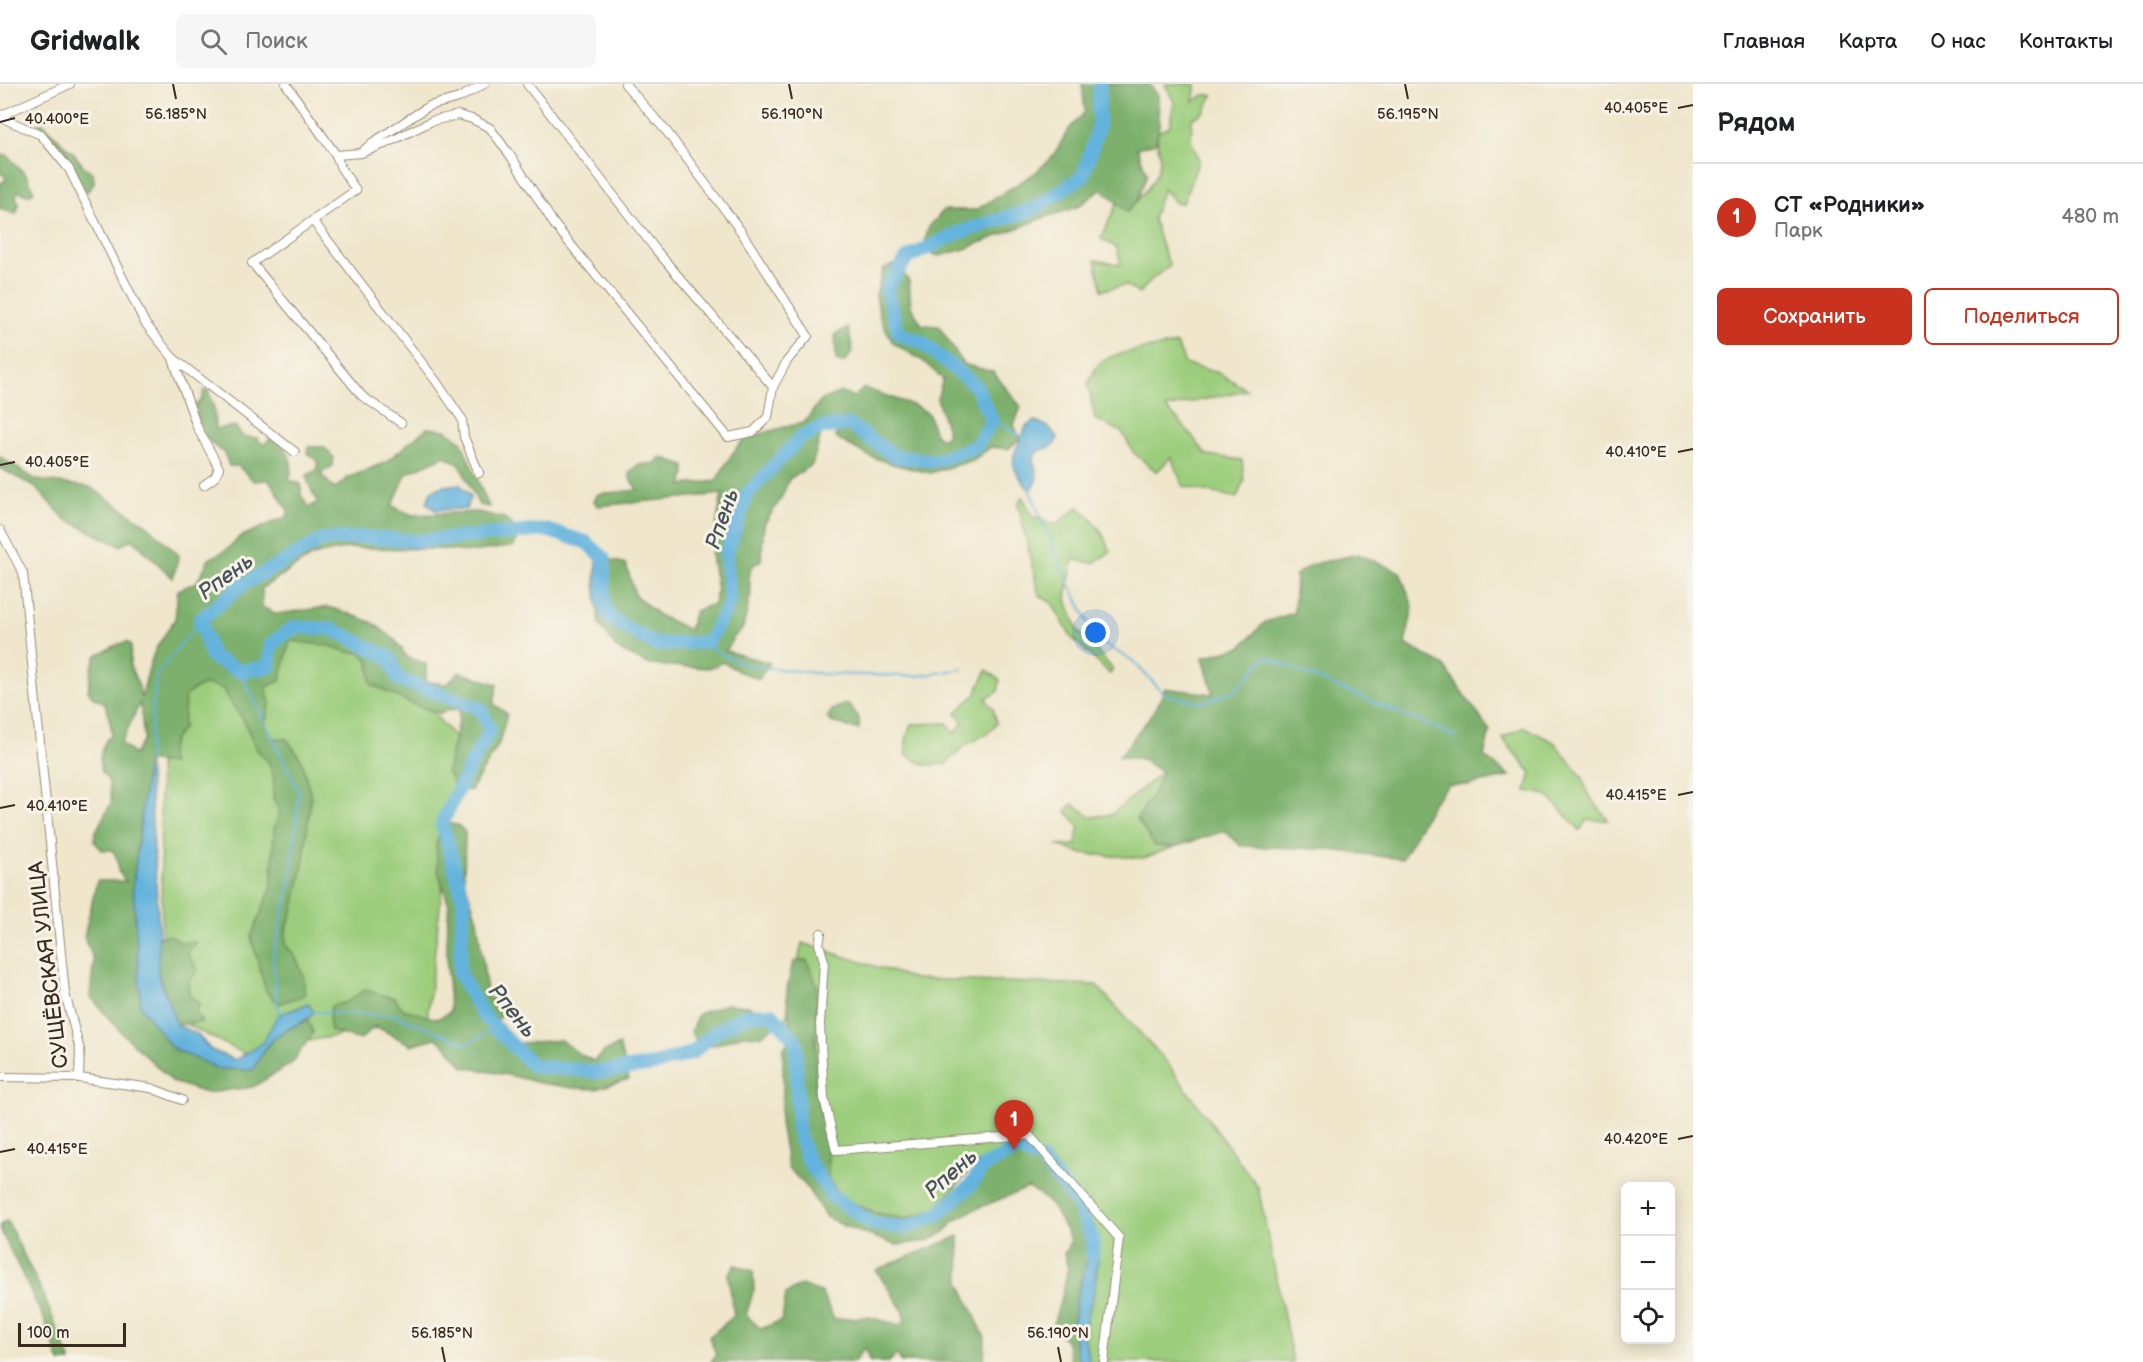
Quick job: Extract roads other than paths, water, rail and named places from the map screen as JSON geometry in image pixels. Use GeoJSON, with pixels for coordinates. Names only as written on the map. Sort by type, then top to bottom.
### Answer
{"type":"FeatureCollection","features":[{"type":"Feature","properties":{"kind":"street"},"geometry":{"type":"LineString","coordinates":[[0,117],[70,84]]}},
{"type":"Feature","properties":{"kind":"street"},"geometry":{"type":"LineString","coordinates":[[286,84],[336,155],[341,168],[356,190],[252,262],[362,396],[401,423]]}},
{"type":"Feature","properties":{"kind":"street"},"geometry":{"type":"LineString","coordinates":[[361,153],[372,143],[429,106],[459,98],[484,84]]}},
{"type":"Feature","properties":{"kind":"street"},"geometry":{"type":"LineString","coordinates":[[527,84],[656,250],[773,387]]}},
{"type":"Feature","properties":{"kind":"street"},"geometry":{"type":"LineString","coordinates":[[336,155],[361,153],[432,121],[458,115],[490,128],[554,224],[728,437],[753,432],[768,417],[773,387],[787,360],[808,336],[740,230],[667,132],[625,84]]}},
{"type":"Feature","properties":{"kind":"street"},"geometry":{"type":"LineString","coordinates":[[0,117],[41,135],[69,169],[145,323],[173,358],[295,452]]}},
{"type":"Feature","properties":{"kind":"street"},"geometry":{"type":"LineString","coordinates":[[313,221],[436,381],[462,419],[464,437],[479,473]]}},
{"type":"Feature","properties":{"kind":"street"},"geometry":{"type":"LineString","coordinates":[[173,358],[197,427],[219,468],[215,477],[204,485]]}},
{"type":"Feature","properties":{"kind":"street","name":"СУЩЁВСКАЯ УЛИЦА"},"geometry":{"type":"LineString","coordinates":[[0,530],[22,573],[65,993],[80,1050],[79,1078]]}},
{"type":"Feature","properties":{"kind":"street"},"geometry":{"type":"LineString","coordinates":[[821,933],[819,944],[824,961],[820,1025],[824,1098],[836,1150],[1029,1135],[1119,1238],[1104,1362]]}},
{"type":"Feature","properties":{"kind":"street"},"geometry":{"type":"LineString","coordinates":[[0,1077],[79,1078],[151,1088],[182,1100]]}},
{"type":"Feature","properties":{"kind":"water"},"geometry":{"type":"Polygon","coordinates":[[[1035,421],[1049,427],[1058,438],[1053,446],[1037,452],[1033,460],[1036,480],[1030,491],[1017,473],[1014,457],[1026,426],[1035,421]]]}},
{"type":"Feature","properties":{"kind":"water"},"geometry":{"type":"Polygon","coordinates":[[[459,484],[471,496],[466,509],[435,510],[427,503],[431,491],[459,484]]]}},
{"type":"Feature","properties":{"kind":"water"},"geometry":{"type":"Polygon","coordinates":[[[148,759],[159,929],[158,974],[177,1025],[197,1034],[211,1050],[236,1060],[262,1043],[278,1015],[308,1004],[314,1012],[305,1021],[275,1038],[266,1047],[253,1070],[219,1069],[172,1048],[141,1007],[133,886],[148,759]]]}},
{"type":"Feature","properties":{"kind":"water"},"geometry":{"type":"Polygon","coordinates":[[[1093,1239],[1098,1260],[1094,1293],[1085,1324],[1085,1340],[1090,1362],[1079,1362],[1073,1330],[1075,1304],[1093,1239]]]}},
{"type":"Feature","properties":{"kind":"waterway","name":"Рпень"},"geometry":{"type":"LineString","coordinates":[[1092,1255],[1093,1239],[1075,1200],[1042,1161],[1017,1149],[983,1167],[970,1186],[937,1215],[906,1228],[872,1224],[831,1195],[807,1159],[798,1131],[796,1041],[772,1014],[745,1015],[713,1034],[692,1053],[653,1065],[599,1072],[533,1066],[483,1015],[459,973],[464,902],[442,823],[490,730],[481,709],[398,679],[390,658],[332,629],[294,627],[271,644],[269,667],[240,671],[212,657],[200,620],[242,585],[324,539],[367,537],[419,541],[546,530],[586,542],[604,558],[604,604],[610,618],[656,645],[708,642],[730,602],[726,555],[747,494],[800,438],[822,427],[850,425],[895,456],[935,461],[976,446],[992,421],[976,386],[920,341],[899,334],[886,289],[907,258],[958,233],[1034,209],[1083,176],[1098,128],[1100,84]]}},
{"type":"Feature","properties":{"kind":"waterway"},"geometry":{"type":"LineString","coordinates":[[992,421],[1024,437]]}},
{"type":"Feature","properties":{"kind":"waterway"},"geometry":{"type":"LineString","coordinates":[[1029,489],[1062,568],[1097,640],[1133,661],[1164,694],[1201,703],[1236,690],[1266,657],[1456,737]]}},
{"type":"Feature","properties":{"kind":"waterway"},"geometry":{"type":"LineString","coordinates":[[148,759],[156,676],[200,620]]}},
{"type":"Feature","properties":{"kind":"waterway"},"geometry":{"type":"LineString","coordinates":[[708,642],[715,651],[746,665],[823,674],[918,676],[962,669]]}},
{"type":"Feature","properties":{"kind":"waterway"},"geometry":{"type":"LineString","coordinates":[[240,671],[299,792],[291,879],[273,956],[276,998],[280,1010],[278,1015]]}},
{"type":"Feature","properties":{"kind":"waterway"},"geometry":{"type":"LineString","coordinates":[[314,1012],[395,1015],[467,1044],[495,1028]]}},
{"type":"Feature","properties":{"kind":"place","name":"СТ «Родники»"},"geometry":{"type":"Point","coordinates":[1014,1150]}}]}
